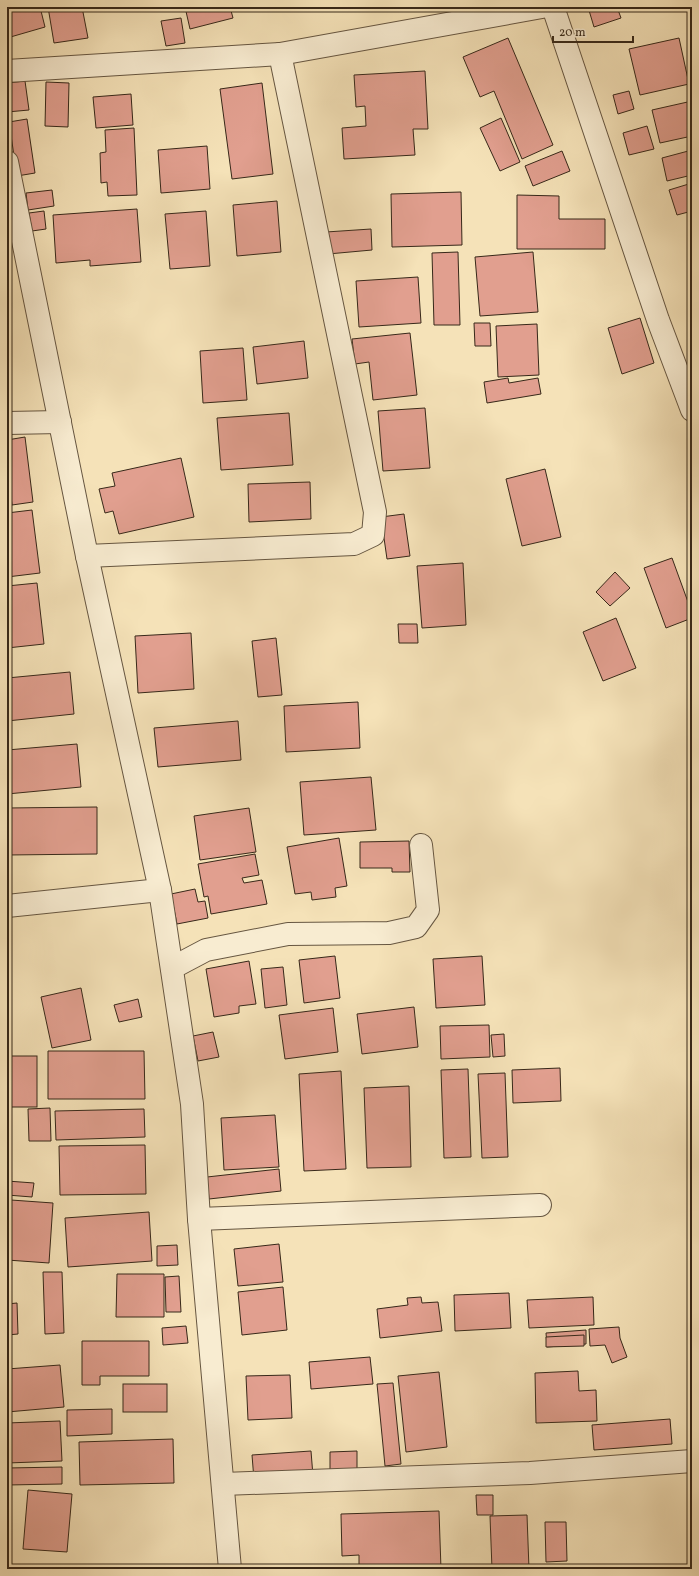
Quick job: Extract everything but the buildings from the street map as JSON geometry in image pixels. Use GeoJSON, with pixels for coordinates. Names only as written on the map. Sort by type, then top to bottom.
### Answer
{"type":"FeatureCollection","features":[{"type":"Feature","properties":{"kind":"street"},"geometry":{"type":"LineString","coordinates":[[7,71],[280,54],[542,7]]}},
{"type":"Feature","properties":{"kind":"street"},"geometry":{"type":"LineString","coordinates":[[553,7],[658,320],[692,410]]}},
{"type":"Feature","properties":{"kind":"street"},"geometry":{"type":"LineString","coordinates":[[87,556],[354,544],[373,535],[375,512],[280,54]]}},
{"type":"Feature","properties":{"kind":"street"},"geometry":{"type":"LineString","coordinates":[[7,162],[87,556],[160,890],[192,1104],[199,1220],[230,1569]]}},
{"type":"Feature","properties":{"kind":"street"},"geometry":{"type":"LineString","coordinates":[[7,423],[60,422]]}},
{"type":"Feature","properties":{"kind":"street"},"geometry":{"type":"LineString","coordinates":[[172,968],[206,950],[288,934],[389,933],[416,927],[428,910],[422,845]]}},
{"type":"Feature","properties":{"kind":"street"},"geometry":{"type":"LineString","coordinates":[[7,906],[160,890]]}},
{"type":"Feature","properties":{"kind":"street"},"geometry":{"type":"LineString","coordinates":[[199,1220],[540,1205]]}},
{"type":"Feature","properties":{"kind":"street"},"geometry":{"type":"LineString","coordinates":[[223,1484],[530,1473],[692,1461]]}}]}
